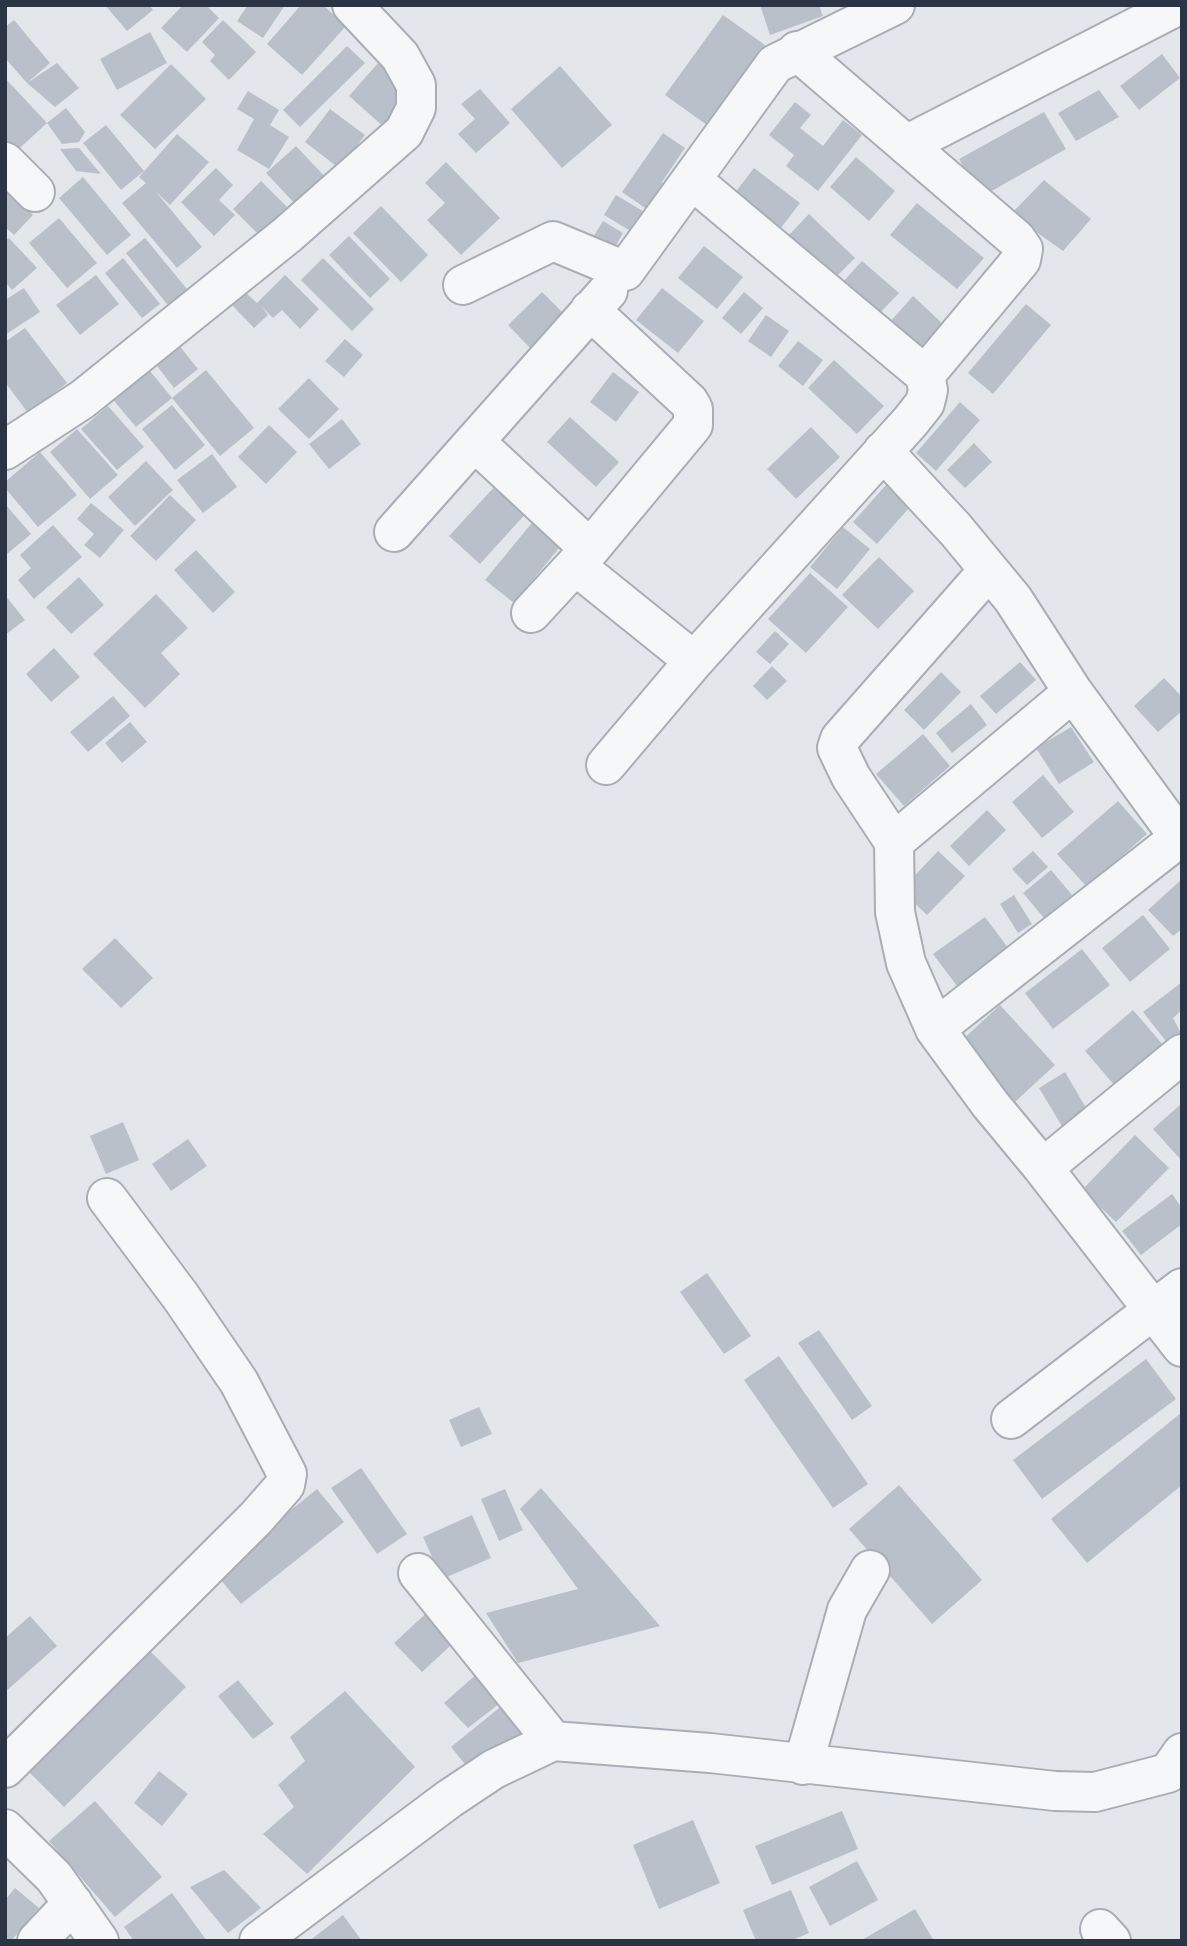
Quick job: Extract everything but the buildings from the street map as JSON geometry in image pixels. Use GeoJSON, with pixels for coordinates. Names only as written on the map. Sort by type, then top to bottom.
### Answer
{"type":"FeatureCollection","features":[{"type":"Feature","properties":{"kind":"street"},"geometry":{"type":"LineString","coordinates":[[5,450],[93,391],[287,235],[404,132],[416,108],[416,85],[400,57],[352,5]]}},
{"type":"Feature","properties":{"kind":"street"},"geometry":{"type":"LineString","coordinates":[[394,532],[476,443],[625,271],[775,64],[895,5]]}},
{"type":"Feature","properties":{"kind":"street"},"geometry":{"type":"LineString","coordinates":[[908,144],[1179,5]]}},
{"type":"Feature","properties":{"kind":"street"},"geometry":{"type":"LineString","coordinates":[[797,51],[908,144],[1016,239],[1023,249],[1021,260],[925,376]]}},
{"type":"Feature","properties":{"kind":"street"},"geometry":{"type":"LineString","coordinates":[[5,162],[35,192]]}},
{"type":"Feature","properties":{"kind":"street"},"geometry":{"type":"LineString","coordinates":[[606,765],[694,662],[883,452],[925,403],[928,390],[925,376],[692,180]]}},
{"type":"Feature","properties":{"kind":"street"},"geometry":{"type":"LineString","coordinates":[[463,285],[553,241],[625,271]]}},
{"type":"Feature","properties":{"kind":"street"},"geometry":{"type":"LineString","coordinates":[[531,613],[583,557],[690,432],[694,416],[689,402],[590,310]]}},
{"type":"Feature","properties":{"kind":"street"},"geometry":{"type":"LineString","coordinates":[[476,443],[583,557],[694,662]]}},
{"type":"Feature","properties":{"kind":"street"},"geometry":{"type":"LineString","coordinates":[[883,452],[956,530],[1013,599],[1073,692],[1180,840],[935,1029]]}},
{"type":"Feature","properties":{"kind":"street"},"geometry":{"type":"LineString","coordinates":[[988,571],[841,739],[837,748],[851,777],[894,842],[895,912],[906,963],[935,1029],[989,1104],[1043,1168],[1152,1312],[1182,1347]]}},
{"type":"Feature","properties":{"kind":"street"},"geometry":{"type":"LineString","coordinates":[[894,842],[1073,692]]}},
{"type":"Feature","properties":{"kind":"street"},"geometry":{"type":"LineString","coordinates":[[1043,1168],[1182,1054]]}},
{"type":"Feature","properties":{"kind":"street"},"geometry":{"type":"LineString","coordinates":[[5,1768],[257,1518],[285,1485],[286,1474],[273,1443],[239,1382],[181,1297],[107,1198]]}},
{"type":"Feature","properties":{"kind":"street"},"geometry":{"type":"LineString","coordinates":[[1012,1419],[1182,1288]]}},
{"type":"Feature","properties":{"kind":"street"},"geometry":{"type":"LineString","coordinates":[[803,1765],[847,1610],[870,1570]]}},
{"type":"Feature","properties":{"kind":"street"},"geometry":{"type":"LineString","coordinates":[[418,1573],[553,1741]]}},
{"type":"Feature","properties":{"kind":"street"},"geometry":{"type":"LineString","coordinates":[[259,1941],[449,1799],[494,1769],[553,1741],[697,1752],[1055,1791],[1095,1792],[1177,1765]]}},
{"type":"Feature","properties":{"kind":"street"},"geometry":{"type":"LineString","coordinates":[[5,1829],[54,1877],[99,1941]]}},
{"type":"Feature","properties":{"kind":"street"},"geometry":{"type":"LineString","coordinates":[[37,1941],[73,1903]]}}]}
